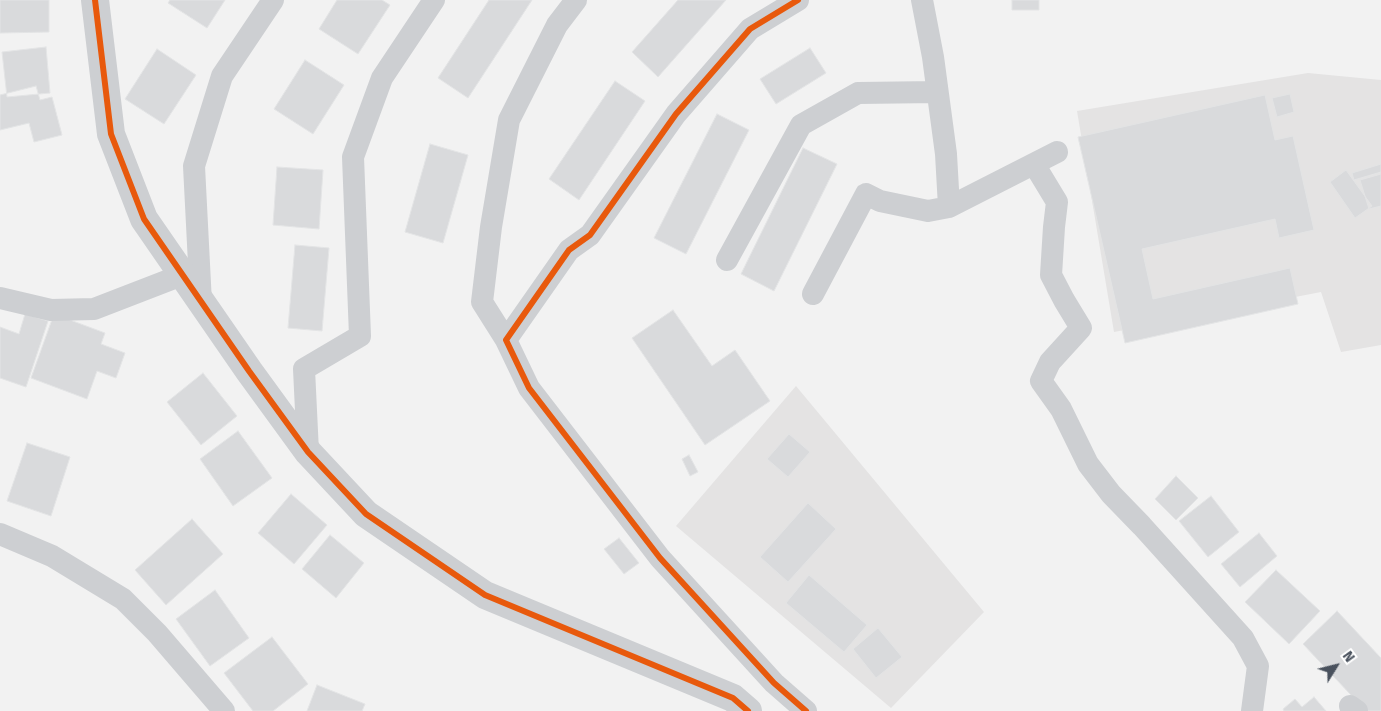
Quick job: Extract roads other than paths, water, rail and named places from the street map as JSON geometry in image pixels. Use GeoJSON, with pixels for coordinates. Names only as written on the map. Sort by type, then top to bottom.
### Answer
{"type":"FeatureCollection","features":[{"type":"Feature","properties":{"kind":"street"},"geometry":{"type":"LineString","coordinates":[[96,0],[111,134],[144,219],[248,371],[308,452],[366,514],[485,595],[733,698],[748,711]]}},
{"type":"Feature","properties":{"kind":"street"},"geometry":{"type":"LineString","coordinates":[[201,303],[194,166],[222,76],[273,0]]}},
{"type":"Feature","properties":{"kind":"street"},"geometry":{"type":"LineString","coordinates":[[308,452],[304,369],[360,336],[352,157],[382,78],[434,0]]}},
{"type":"Feature","properties":{"kind":"street"},"geometry":{"type":"LineString","coordinates":[[576,0],[557,25],[510,120],[491,227],[482,302],[506,340],[529,388],[660,558],[774,683],[806,711]]}},
{"type":"Feature","properties":{"kind":"street"},"geometry":{"type":"LineString","coordinates":[[506,340],[569,250],[590,235],[676,114],[750,29],[798,0]]}},
{"type":"Feature","properties":{"kind":"street"},"geometry":{"type":"LineString","coordinates":[[922,0],[946,154],[949,207]]}},
{"type":"Feature","properties":{"kind":"street"},"geometry":{"type":"LineString","coordinates":[[727,260],[800,126],[858,93],[937,92]]}},
{"type":"Feature","properties":{"kind":"street"},"geometry":{"type":"LineString","coordinates":[[813,294],[866,194],[880,200],[928,211],[949,207],[1057,152]]}},
{"type":"Feature","properties":{"kind":"street"},"geometry":{"type":"LineString","coordinates":[[1034,164],[1057,202],[1051,275],[1081,328],[1050,362],[1040,381],[1061,409],[1088,464],[1111,494],[1243,638],[1258,666],[1252,711]]}},
{"type":"Feature","properties":{"kind":"street"},"geometry":{"type":"LineString","coordinates":[[0,298],[51,310],[94,309],[182,274]]}},
{"type":"Feature","properties":{"kind":"street"},"geometry":{"type":"LineString","coordinates":[[0,534],[52,556],[123,599],[157,633],[224,711]]}}]}
